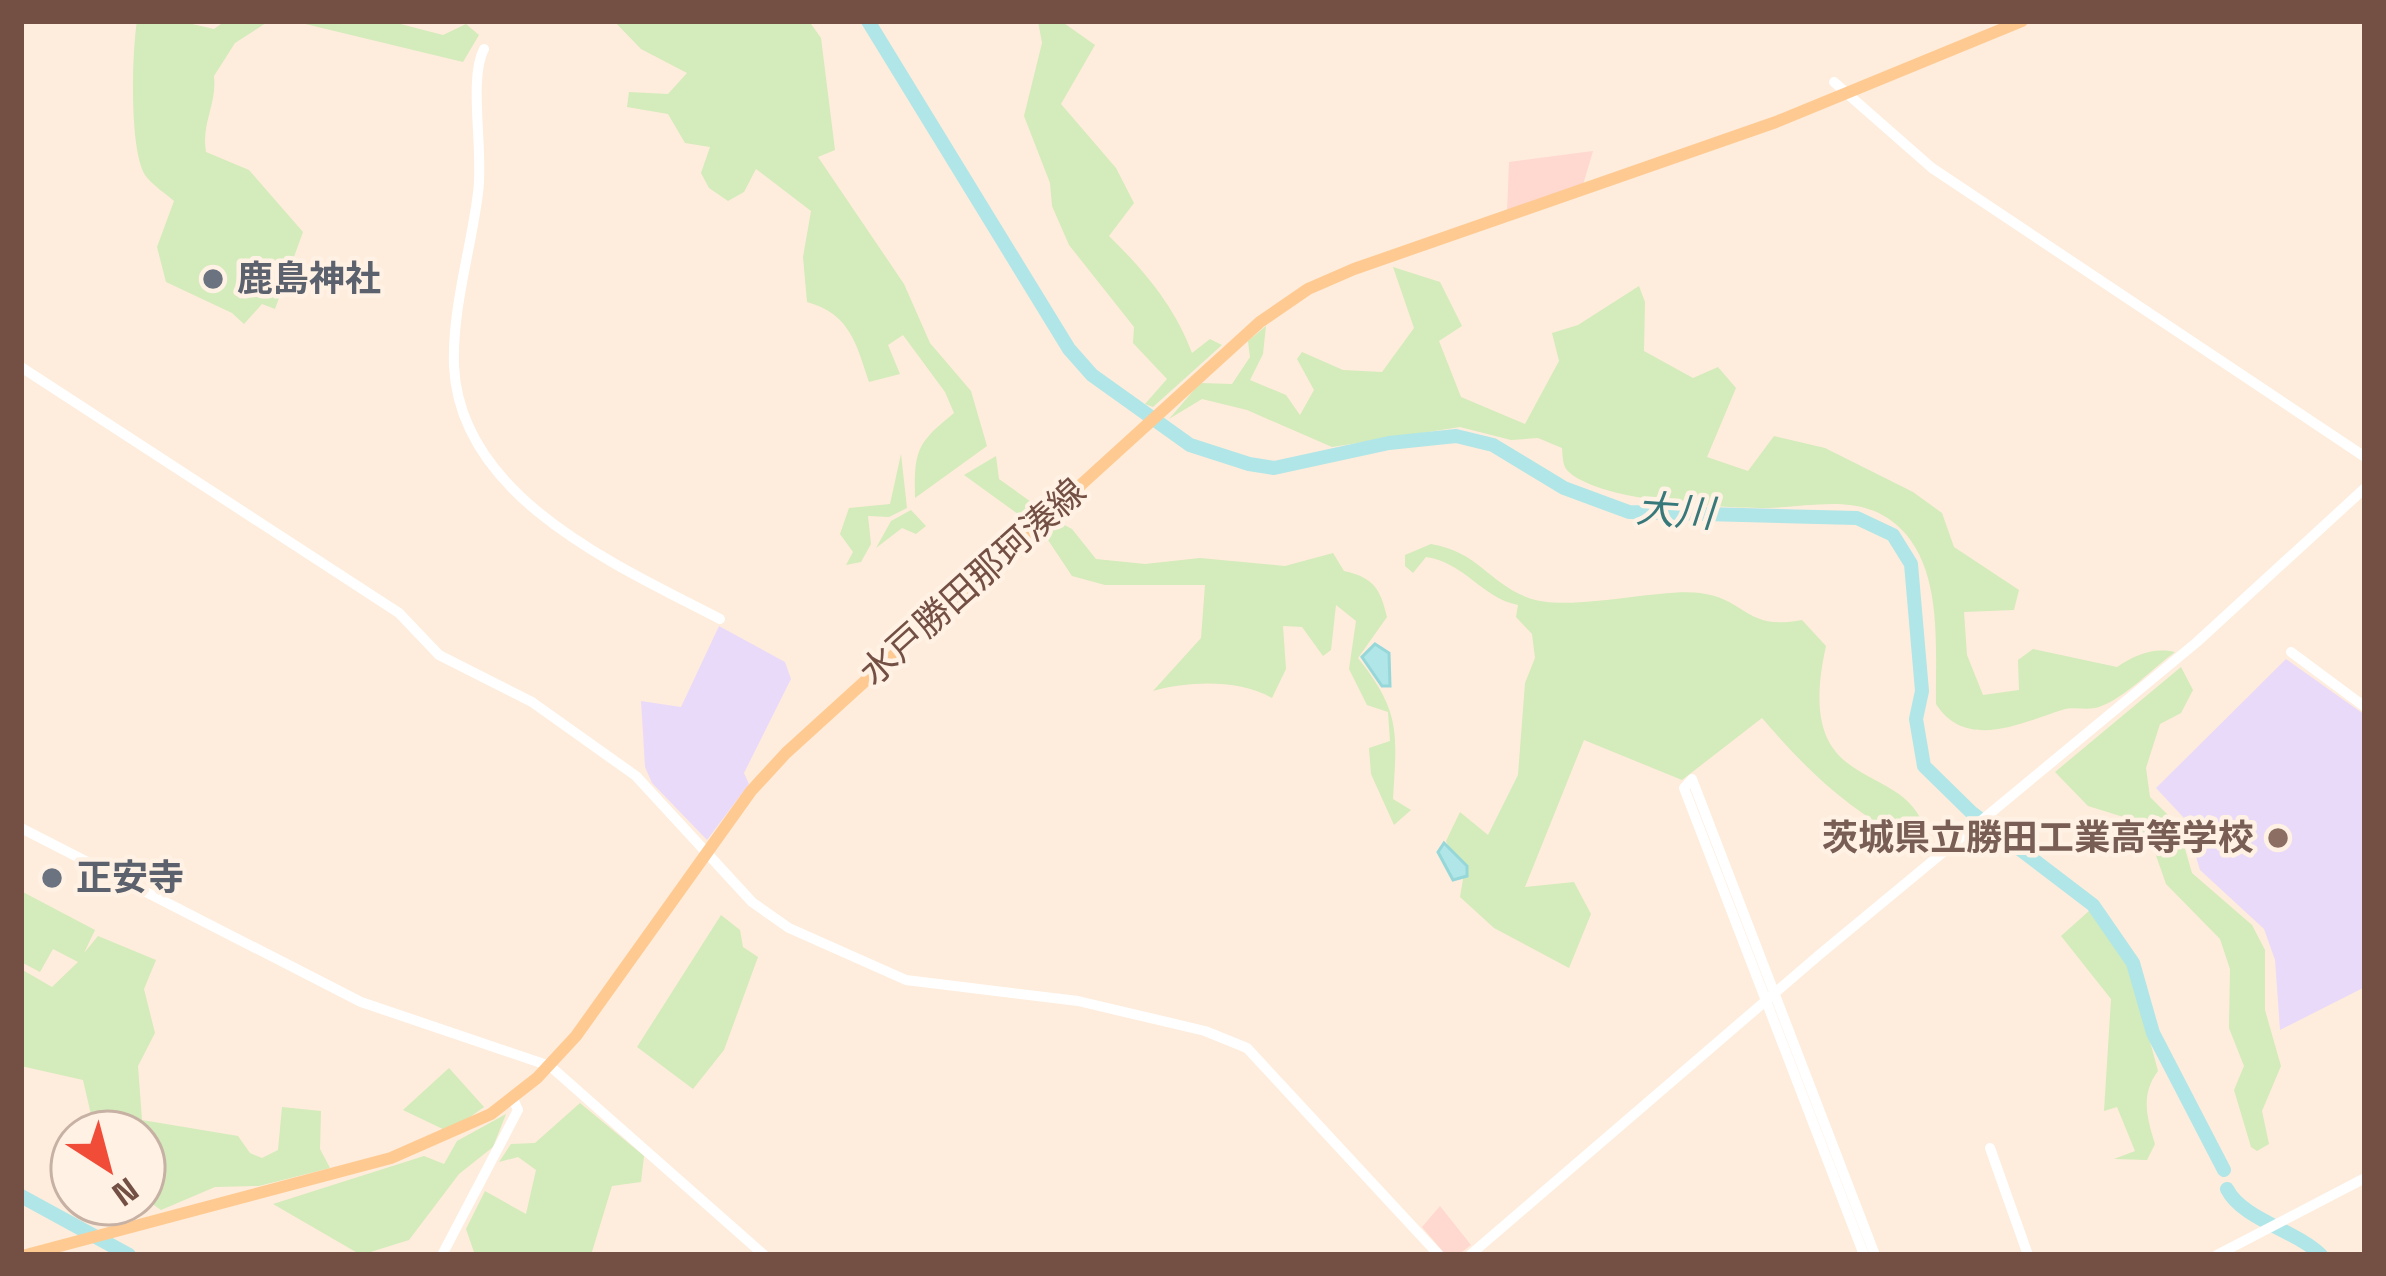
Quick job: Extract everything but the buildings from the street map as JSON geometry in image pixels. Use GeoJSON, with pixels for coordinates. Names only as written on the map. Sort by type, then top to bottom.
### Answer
{"type":"FeatureCollection","features":[{"type":"Feature","properties":{"kind":"main road","name":"水戸勝田那珂湊線"},"geometry":{"type":"LineString","coordinates":[[26,1255],[411,1152],[513,1099],[550,1066],[751,791],[786,753],[1267,316],[1321,282],[1846,93],[2022,21]]}},
{"type":"Feature","properties":{"kind":"street"},"geometry":{"type":"LineString","coordinates":[[484,49],[475,80],[482,120],[481,177],[454,339],[458,392],[468,426],[499,478],[531,509],[720,619]]}},
{"type":"Feature","properties":{"kind":"street"},"geometry":{"type":"LineString","coordinates":[[1834,82],[1932,168],[2365,457]]}},
{"type":"Feature","properties":{"kind":"street"},"geometry":{"type":"LineString","coordinates":[[21,368],[399,613],[439,655],[532,702],[636,776],[752,902],[778,921],[892,975],[962,990],[1078,1001],[1205,1031],[1247,1048],[1439,1255]]}},
{"type":"Feature","properties":{"kind":"street"},"geometry":{"type":"LineString","coordinates":[[1470,1255],[1970,826],[2197,642],[2365,488]]}},
{"type":"Feature","properties":{"kind":"street"},"geometry":{"type":"LineString","coordinates":[[2291,652],[2365,707]]}},
{"type":"Feature","properties":{"kind":"street"},"geometry":{"type":"LineString","coordinates":[[1864,1255],[1688,783],[1777,992],[1875,1255]]}},
{"type":"Feature","properties":{"kind":"street"},"geometry":{"type":"LineString","coordinates":[[21,828],[361,1002],[550,1066],[764,1255]]}},
{"type":"Feature","properties":{"kind":"street"},"geometry":{"type":"LineString","coordinates":[[442,1255],[514,1123],[518,1110],[513,1099]]}},
{"type":"Feature","properties":{"kind":"street"},"geometry":{"type":"LineString","coordinates":[[1990,1148],[2027,1255]]}},
{"type":"Feature","properties":{"kind":"street"},"geometry":{"type":"LineString","coordinates":[[2218,1255],[2365,1178]]}},
{"type":"Feature","properties":{"kind":"shaded area"},"geometry":{"type":"Polygon","coordinates":[[[1593,151],[1582,188],[1507,212],[1509,162],[1593,151]]]}},
{"type":"Feature","properties":{"kind":"shaded area"},"geometry":{"type":"Polygon","coordinates":[[[719,626],[785,662],[791,679],[744,773],[749,784],[707,840],[652,783],[645,767],[641,701],[681,707],[719,626]]]}},
{"type":"Feature","properties":{"kind":"shaded area","name":"茨城県立勝田工業高等学校"},"geometry":{"type":"Polygon","coordinates":[[[2286,659],[2365,715],[2365,987],[2280,1030],[2275,960],[2264,929],[2200,870],[2184,818],[2156,788],[2286,659]]]}},
{"type":"Feature","properties":{"kind":"shaded area"},"geometry":{"type":"Polygon","coordinates":[[[1440,1206],[1471,1245],[1458,1255],[1446,1255],[1422,1227],[1440,1206]]]}},
{"type":"Feature","properties":{"kind":"green space"},"geometry":{"type":"Polygon","coordinates":[[[137,21],[179,21],[214,29],[225,21],[269,21],[235,43],[214,76],[206,132],[206,152],[249,170],[303,232],[275,309],[262,304],[244,324],[232,313],[166,282],[157,247],[174,201],[148,178],[136,144],[137,21]]]}},
{"type":"Feature","properties":{"kind":"green space"},"geometry":{"type":"Polygon","coordinates":[[[293,21],[389,21],[443,35],[466,24],[479,35],[463,62],[293,21]]]}},
{"type":"Feature","properties":{"kind":"green space"},"geometry":{"type":"Polygon","coordinates":[[[614,21],[809,21],[821,38],[835,150],[818,157],[904,284],[930,343],[971,391],[987,446],[915,498],[920,449],[954,413],[945,392],[903,335],[888,345],[900,374],[869,382],[842,322],[807,302],[803,257],[811,211],[756,169],[744,192],[728,201],[709,188],[701,173],[710,147],[685,143],[668,114],[627,107],[629,92],[668,94],[687,73],[641,49],[614,21]]]}},
{"type":"Feature","properties":{"kind":"green space"},"geometry":{"type":"Polygon","coordinates":[[[1038,21],[1061,21],[1095,45],[1061,104],[1116,168],[1134,203],[1109,236],[1157,290],[1192,353],[1210,339],[1222,345],[1153,407],[1145,404],[1167,379],[1133,343],[1134,327],[1069,245],[1024,116],[1042,43],[1038,21]]]}},
{"type":"Feature","properties":{"kind":"green space"},"geometry":{"type":"Polygon","coordinates":[[[1393,267],[1440,282],[1462,326],[1439,341],[1461,397],[1525,424],[1559,361],[1552,333],[1578,325],[1639,286],[1645,302],[1644,351],[1693,378],[1718,367],[1736,388],[1707,457],[1748,471],[1774,436],[1825,448],[1913,492],[1942,513],[1954,547],[2019,590],[2014,610],[1964,612],[1967,655],[1983,695],[2019,690],[2018,660],[2033,649],[2117,667],[2144,653],[2175,652],[2129,690],[2099,707],[2067,709],[1995,730],[1963,727],[1936,704],[1934,612],[1924,566],[1900,528],[1870,510],[1837,504],[1723,507],[1636,497],[1570,473],[1562,448],[1538,438],[1511,440],[1460,427],[1332,447],[1247,410],[1202,399],[1169,419],[1200,383],[1232,384],[1250,357],[1248,341],[1266,326],[1263,354],[1250,380],[1286,395],[1300,415],[1314,390],[1297,359],[1302,352],[1343,370],[1382,372],[1414,328],[1393,267]]]}},
{"type":"Feature","properties":{"kind":"green space"},"geometry":{"type":"Polygon","coordinates":[[[901,454],[907,508],[889,517],[868,516],[871,544],[861,562],[846,565],[853,552],[840,534],[849,508],[890,504],[901,454]]]}},
{"type":"Feature","properties":{"kind":"green space"},"geometry":{"type":"Polygon","coordinates":[[[996,456],[999,479],[1041,509],[1029,522],[964,475],[996,456]]]}},
{"type":"Feature","properties":{"kind":"green space"},"geometry":{"type":"Polygon","coordinates":[[[911,510],[926,526],[916,534],[902,528],[876,548],[891,521],[911,510]]]}},
{"type":"Feature","properties":{"kind":"green space"},"geometry":{"type":"Polygon","coordinates":[[[1057,521],[1072,529],[1096,559],[1145,564],[1200,558],[1285,566],[1333,553],[1344,571],[1369,581],[1387,617],[1358,658],[1382,694],[1393,724],[1393,799],[1411,810],[1394,825],[1371,774],[1369,748],[1390,741],[1388,712],[1367,705],[1349,669],[1356,621],[1336,605],[1331,650],[1323,656],[1302,627],[1283,626],[1286,669],[1272,698],[1244,687],[1213,684],[1153,691],[1201,638],[1205,585],[1105,585],[1072,576],[1042,531],[1057,521]]]}},
{"type":"Feature","properties":{"kind":"green space"},"geometry":{"type":"Polygon","coordinates":[[[1431,544],[1460,553],[1513,590],[1543,602],[1700,593],[1728,601],[1757,618],[1802,620],[1826,646],[1819,696],[1824,730],[1837,753],[1915,809],[1926,833],[1907,839],[1865,815],[1811,771],[1762,718],[1682,780],[1584,740],[1525,887],[1574,882],[1591,914],[1569,968],[1494,928],[1460,897],[1463,879],[1446,841],[1460,812],[1488,835],[1518,775],[1525,683],[1535,658],[1532,634],[1516,617],[1518,605],[1451,566],[1426,557],[1413,573],[1405,566],[1405,555],[1431,544]]]}},
{"type":"Feature","properties":{"kind":"green space"},"geometry":{"type":"Polygon","coordinates":[[[2181,667],[2193,690],[2181,713],[2160,724],[2146,768],[2150,797],[2178,825],[2192,873],[2252,925],[2265,950],[2265,1010],[2281,1066],[2262,1111],[2269,1144],[2257,1151],[2251,1147],[2234,1090],[2244,1066],[2229,1028],[2230,969],[2220,939],[2166,884],[2152,844],[2130,819],[2088,806],[2055,772],[2181,667]]]}},
{"type":"Feature","properties":{"kind":"green space"},"geometry":{"type":"Polygon","coordinates":[[[21,891],[95,930],[84,953],[98,936],[156,960],[144,989],[155,1033],[138,1066],[141,1108],[89,1108],[83,1080],[21,1066],[21,969],[52,987],[78,962],[53,949],[40,972],[21,962],[21,891]]]}},
{"type":"Feature","properties":{"kind":"green space"},"geometry":{"type":"Polygon","coordinates":[[[2089,911],[2129,964],[2158,1071],[2147,1098],[2155,1144],[2147,1160],[2114,1159],[2135,1151],[2117,1107],[2104,1111],[2111,999],[2061,936],[2089,911]]]}},
{"type":"Feature","properties":{"kind":"green space"},"geometry":{"type":"Polygon","coordinates":[[[721,915],[740,930],[743,947],[758,957],[724,1050],[693,1089],[637,1047],[721,915]]]}},
{"type":"Feature","properties":{"kind":"green space"},"geometry":{"type":"Polygon","coordinates":[[[449,1068],[484,1107],[449,1132],[403,1110],[449,1068]]]}},
{"type":"Feature","properties":{"kind":"green space"},"geometry":{"type":"Polygon","coordinates":[[[580,1103],[644,1156],[641,1182],[612,1186],[591,1255],[475,1255],[466,1229],[485,1191],[526,1214],[536,1170],[518,1157],[499,1162],[511,1144],[535,1143],[580,1103]]]}},
{"type":"Feature","properties":{"kind":"green space"},"geometry":{"type":"Polygon","coordinates":[[[282,1107],[321,1111],[320,1149],[330,1168],[259,1186],[215,1187],[168,1207],[168,1124],[238,1136],[250,1153],[262,1158],[278,1150],[282,1107]]]}},
{"type":"Feature","properties":{"kind":"green space"},"geometry":{"type":"Polygon","coordinates":[[[506,1114],[493,1147],[459,1174],[409,1240],[361,1255],[273,1204],[424,1156],[444,1164],[457,1141],[506,1114]]]}},
{"type":"Feature","properties":{"kind":"water"},"geometry":{"type":"Polygon","coordinates":[[[1375,644],[1389,653],[1390,686],[1382,686],[1362,657],[1375,644]]]}},
{"type":"Feature","properties":{"kind":"water"},"geometry":{"type":"Polygon","coordinates":[[[1444,843],[1467,866],[1467,876],[1453,880],[1438,852],[1444,843]]]}},
{"type":"Feature","properties":{"kind":"waterway","name":"大川"},"geometry":{"type":"LineString","coordinates":[[868,21],[1069,349],[1092,375],[1190,445],[1274,468],[1389,443],[1456,436],[1493,445],[1564,488],[1629,512],[1857,518],[1893,535],[1911,564],[1922,691],[1916,719],[1924,766],[1971,812],[2093,905],[2133,963],[2153,1033],[2224,1170]]}},
{"type":"Feature","properties":{"kind":"waterway","name":"大川"},"geometry":{"type":"LineString","coordinates":[[2227,1189],[2244,1208],[2321,1255]]}},
{"type":"Feature","properties":{"kind":"waterway"},"geometry":{"type":"LineString","coordinates":[[21,1196],[129,1255]]}},
{"type":"Feature","properties":{"kind":"place","name":"鹿島神社"},"geometry":{"type":"Point","coordinates":[213,279]}},
{"type":"Feature","properties":{"kind":"place","name":"茨城県立勝田工業高等学校"},"geometry":{"type":"Point","coordinates":[2278,838]}},
{"type":"Feature","properties":{"kind":"place","name":"正安寺"},"geometry":{"type":"Point","coordinates":[52,878]}}]}
